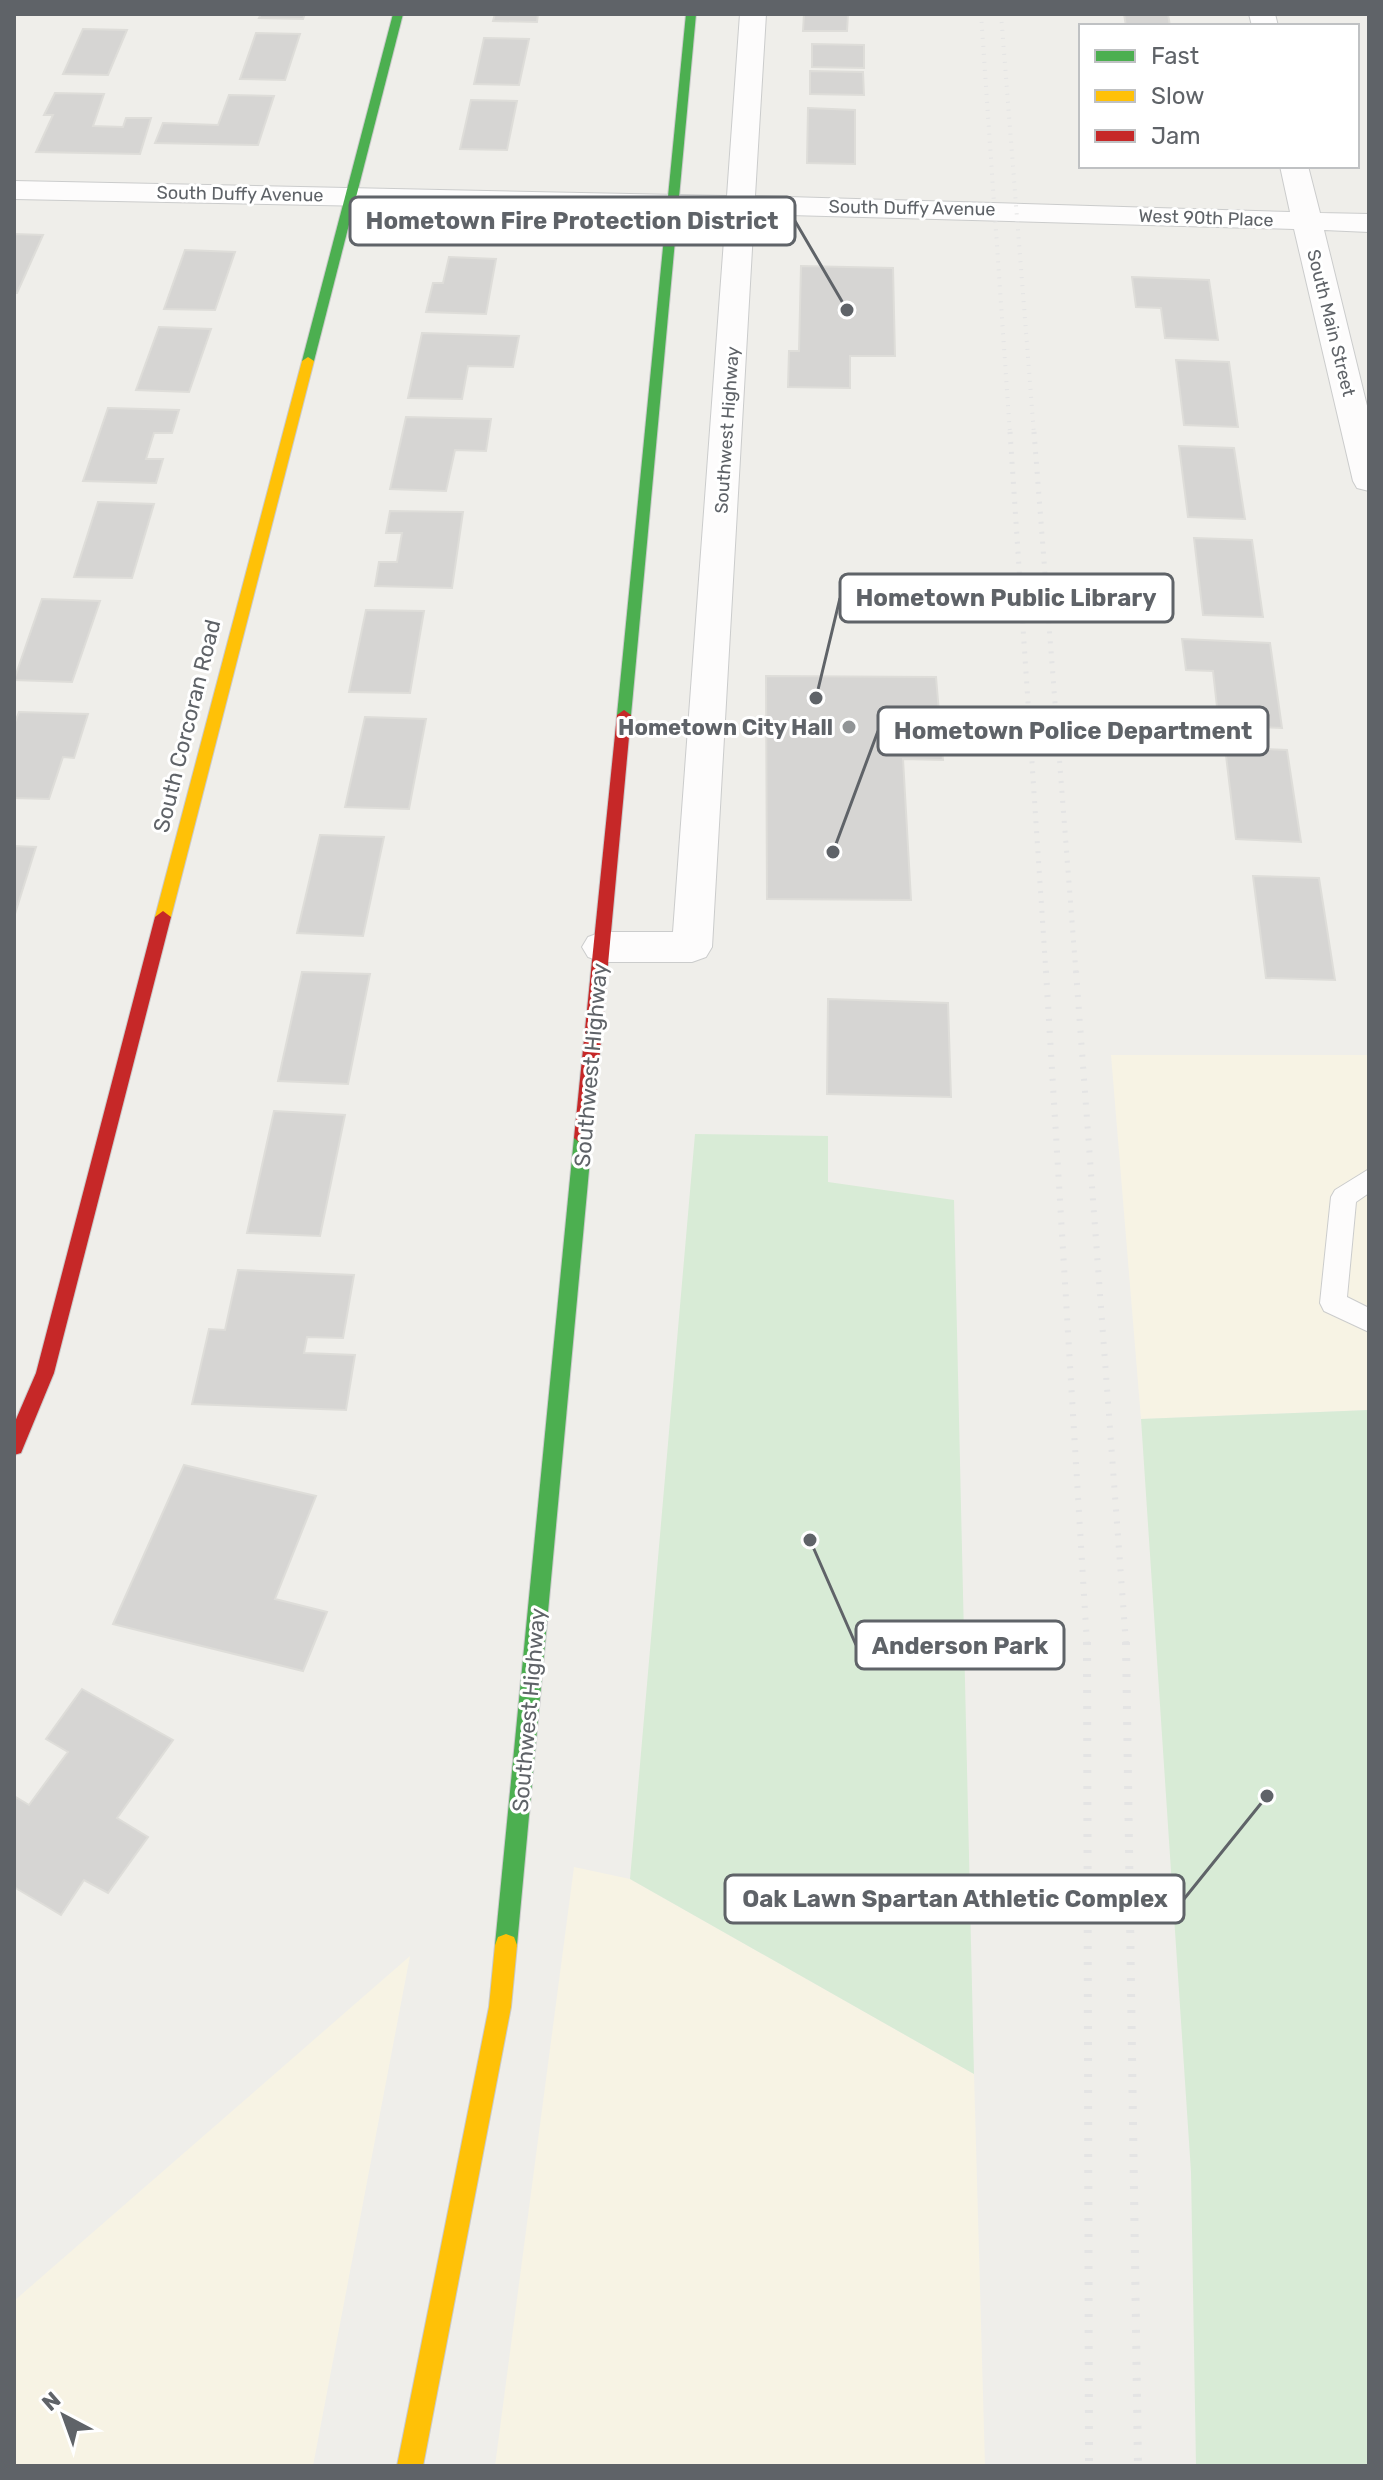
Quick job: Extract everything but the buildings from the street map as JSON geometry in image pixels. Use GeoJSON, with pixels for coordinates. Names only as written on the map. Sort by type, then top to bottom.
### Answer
{"type":"FeatureCollection","features":[{"type":"Feature","properties":{"kind":"main road","name":"South Corcoran Road"},"geometry":{"type":"LineString","coordinates":[[14,1447],[45,1373],[348,196],[398,14]]}},
{"type":"Feature","properties":{"kind":"main road","name":"Southwest Highway"},"geometry":{"type":"LineString","coordinates":[[410,2466],[500,2007],[691,14]]}},
{"type":"Feature","properties":{"kind":"street","name":"Southwest Highway"},"geometry":{"type":"LineString","coordinates":[[602,947],[692,947],[743,205],[753,14]]}},
{"type":"Feature","properties":{"kind":"street","name":"South Main Street"},"geometry":{"type":"LineString","coordinates":[[1294,168],[1369,481]]}},
{"type":"Feature","properties":{"kind":"street","name":"South Duffy Avenue"},"geometry":{"type":"LineString","coordinates":[[14,190],[1042,213]]}},
{"type":"Feature","properties":{"kind":"street","name":"West 90th Place"},"geometry":{"type":"LineString","coordinates":[[1042,213],[1369,223]]}},
{"type":"Feature","properties":{"kind":"lane"},"geometry":{"type":"LineString","coordinates":[[1369,1179],[1344,1197],[1333,1303],[1369,1321]]}},
{"type":"Feature","properties":{"kind":"shaded area"},"geometry":{"type":"Polygon","coordinates":[[[1111,1055],[1369,1055],[1369,1410],[1141,1419],[1111,1055]]]}},
{"type":"Feature","properties":{"kind":"shaded area"},"geometry":{"type":"Polygon","coordinates":[[[574,1867],[630,1879],[974,2074],[985,2466],[495,2466],[574,1867]]]}},
{"type":"Feature","properties":{"kind":"shaded area"},"geometry":{"type":"Polygon","coordinates":[[[410,1956],[313,2466],[14,2466],[14,2301],[410,1956]]]}},
{"type":"Feature","properties":{"kind":"green space"},"geometry":{"type":"Polygon","coordinates":[[[695,1134],[828,1136],[828,1182],[954,1200],[974,2074],[630,1879],[695,1134]]]}},
{"type":"Feature","properties":{"kind":"green space"},"geometry":{"type":"Polygon","coordinates":[[[1369,1410],[1369,2466],[1196,2466],[1191,2172],[1141,1419],[1369,1410]]]}},
{"type":"Feature","properties":{"kind":"railway"},"geometry":{"type":"LineString","coordinates":[[981,14],[1010,434]]}},
{"type":"Feature","properties":{"kind":"railway"},"geometry":{"type":"LineString","coordinates":[[1001,14],[1034,434]]}},
{"type":"Feature","properties":{"kind":"railway"},"geometry":{"type":"LineString","coordinates":[[1010,432],[1046,973]]}},
{"type":"Feature","properties":{"kind":"railway"},"geometry":{"type":"LineString","coordinates":[[1034,432],[1076,973]]}},
{"type":"Feature","properties":{"kind":"railway"},"geometry":{"type":"LineString","coordinates":[[1046,971],[1087,1644]]}},
{"type":"Feature","properties":{"kind":"railway"},"geometry":{"type":"LineString","coordinates":[[1076,971],[1126,1644]]}},
{"type":"Feature","properties":{"kind":"railway"},"geometry":{"type":"LineString","coordinates":[[1087,1642],[1089,2466]]}},
{"type":"Feature","properties":{"kind":"railway"},"geometry":{"type":"LineString","coordinates":[[1126,1642],[1138,2466]]}},
{"type":"Feature","properties":{"kind":"traffic: fast"},"geometry":{"type":"LineString","coordinates":[[308,361],[398,14]]}},
{"type":"Feature","properties":{"kind":"traffic: fast"},"geometry":{"type":"LineString","coordinates":[[624,715],[691,14]]}},
{"type":"Feature","properties":{"kind":"traffic: fast"},"geometry":{"type":"LineString","coordinates":[[506,1945],[583,1138]]}},
{"type":"Feature","properties":{"kind":"traffic: slow"},"geometry":{"type":"LineString","coordinates":[[163,917],[308,361]]}},
{"type":"Feature","properties":{"kind":"traffic: slow"},"geometry":{"type":"LineString","coordinates":[[410,2466],[500,2007],[506,1945]]}},
{"type":"Feature","properties":{"kind":"traffic: jam"},"geometry":{"type":"LineString","coordinates":[[583,1138],[624,715]]}},
{"type":"Feature","properties":{"kind":"traffic: jam"},"geometry":{"type":"LineString","coordinates":[[14,1447],[45,1373],[163,917]]}},
{"type":"Feature","properties":{"kind":"place","name":"Hometown Fire Protection District"},"geometry":{"type":"Point","coordinates":[847,310]}},
{"type":"Feature","properties":{"kind":"place","name":"Hometown Public Library"},"geometry":{"type":"Point","coordinates":[816,698]}},
{"type":"Feature","properties":{"kind":"place","name":"Hometown City Hall"},"geometry":{"type":"Point","coordinates":[849,727]}},
{"type":"Feature","properties":{"kind":"place","name":"Hometown Police Department"},"geometry":{"type":"Point","coordinates":[833,852]}},
{"type":"Feature","properties":{"kind":"place","name":"Anderson Park"},"geometry":{"type":"Point","coordinates":[810,1540]}},
{"type":"Feature","properties":{"kind":"place","name":"Oak Lawn Spartan Athletic Complex"},"geometry":{"type":"Point","coordinates":[1267,1796]}}]}
